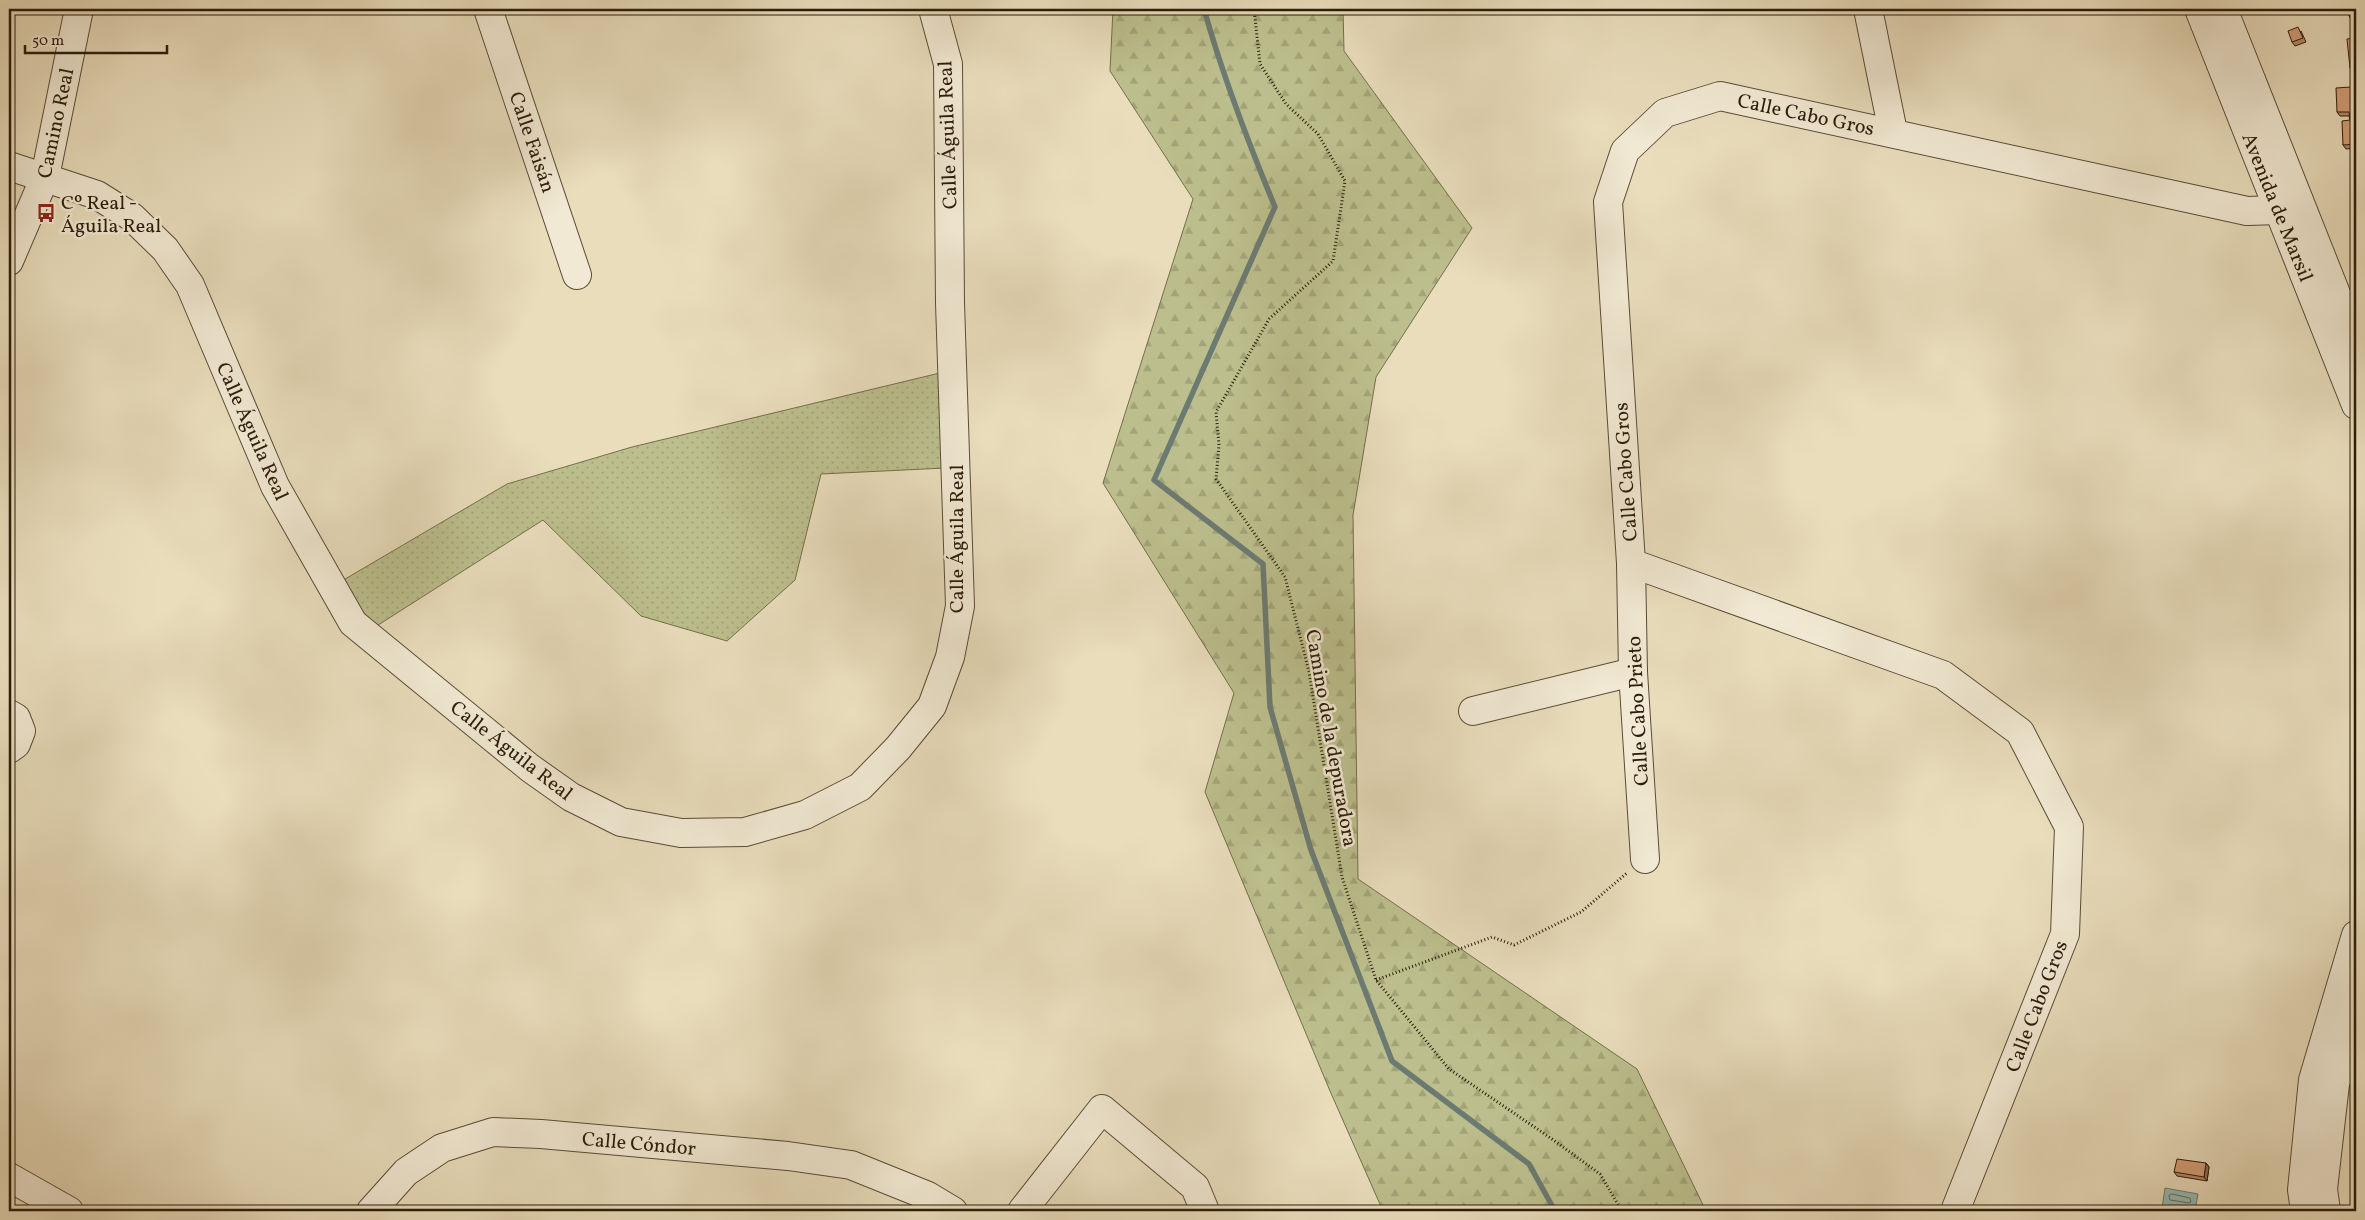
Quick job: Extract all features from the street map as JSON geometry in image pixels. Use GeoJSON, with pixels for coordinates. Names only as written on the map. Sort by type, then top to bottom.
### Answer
{"type":"FeatureCollection","features":[{"type":"Feature","properties":{"kind":"street","name":"Camino Real"},"geometry":{"type":"LineString","coordinates":[[9,261],[45,177],[79,9]]}},
{"type":"Feature","properties":{"kind":"street","name":"Calle Faisán"},"geometry":{"type":"LineString","coordinates":[[488,9],[577,275]]}},
{"type":"Feature","properties":{"kind":"street","name":"Calle Águila Real"},"geometry":{"type":"LineString","coordinates":[[9,166],[98,195],[132,217],[165,249],[190,285],[275,486],[353,623],[530,768],[571,797],[621,822],[681,833],[745,832],[805,815],[860,787],[898,748],[932,706],[950,657],[960,606],[950,303],[948,64],[933,9]]}},
{"type":"Feature","properties":{"kind":"street"},"geometry":{"type":"LineString","coordinates":[[1868,9],[1893,132]]}},
{"type":"Feature","properties":{"kind":"street","name":"Avenida de Marsil"},"geometry":{"type":"LineString","coordinates":[[2199,9],[2289,205],[2356,344]]}},
{"type":"Feature","properties":{"kind":"street","name":"Avenida de Marsil"},"geometry":{"type":"LineString","coordinates":[[2223,9],[2356,405]]}},
{"type":"Feature","properties":{"kind":"street","name":"Calle Cabo Gros"},"geometry":{"type":"LineString","coordinates":[[1955,1211],[2065,934],[2069,827],[2020,732],[1943,675],[1631,563],[1608,202],[1625,151],[1665,113],[1720,96],[1893,132],[2247,211],[2289,205]]}},
{"type":"Feature","properties":{"kind":"street","name":"Calle Cabo Prieto"},"geometry":{"type":"LineString","coordinates":[[1631,563],[1633,672],[1645,859]]}},
{"type":"Feature","properties":{"kind":"street"},"geometry":{"type":"LineString","coordinates":[[1473,711],[1633,672]]}},
{"type":"Feature","properties":{"kind":"street"},"geometry":{"type":"LineString","coordinates":[[9,714],[16,718],[21,731],[16,744],[9,749]]}},
{"type":"Feature","properties":{"kind":"street"},"geometry":{"type":"LineString","coordinates":[[2305,1211],[2302,1190],[2313,1080],[2356,935]]}},
{"type":"Feature","properties":{"kind":"street"},"geometry":{"type":"LineString","coordinates":[[2326,1211],[2323,1190],[2335,1084],[2356,1012]]}},
{"type":"Feature","properties":{"kind":"street"},"geometry":{"type":"LineString","coordinates":[[1022,1211],[1102,1109],[1195,1187],[1205,1211]]}},
{"type":"Feature","properties":{"kind":"street","name":"Calle Cóndor"},"geometry":{"type":"LineString","coordinates":[[371,1211],[406,1172],[442,1148],[493,1132],[551,1135],[788,1156],[851,1165],[924,1203],[953,1211]]}},
{"type":"Feature","properties":{"kind":"street"},"geometry":{"type":"LineString","coordinates":[[9,1177],[69,1211]]}},
{"type":"Feature","properties":{"kind":"path","name":"Camino de la depuradora"},"geometry":{"type":"LineString","coordinates":[[1254,9],[1260,64],[1286,104],[1318,134],[1345,181],[1333,261],[1269,319],[1216,412],[1219,446],[1216,479],[1284,577],[1309,672],[1342,877],[1376,980],[1449,1069],[1600,1174],[1622,1211]]}},
{"type":"Feature","properties":{"kind":"path"},"geometry":{"type":"LineString","coordinates":[[1376,980],[1492,937],[1514,945],[1581,912],[1645,859]]}},
{"type":"Feature","properties":{"kind":"green space"},"geometry":{"type":"Polygon","coordinates":[[[1113,9],[1343,9],[1344,51],[1472,228],[1376,377],[1353,515],[1358,879],[1637,1069],[1706,1211],[1383,1211],[1330,1091],[1205,792],[1234,693],[1103,483],[1193,199],[1110,71],[1113,9]]]}},
{"type":"Feature","properties":{"kind":"green space"},"geometry":{"type":"Polygon","coordinates":[[[944,372],[945,468],[821,474],[795,580],[727,641],[641,616],[543,520],[375,627],[340,582],[507,484],[632,447],[944,372]]]}},
{"type":"Feature","properties":{"kind":"water"},"geometry":{"type":"Polygon","coordinates":[[[2165,1188],[2198,1194],[2195,1210],[2168,1205],[2167,1209],[2162,1208],[2165,1188]]]}},
{"type":"Feature","properties":{"kind":"building"},"geometry":{"type":"Polygon","coordinates":[[[2356,9],[2356,24],[2354,25],[2346,10],[2356,9]]]}},
{"type":"Feature","properties":{"kind":"building"},"geometry":{"type":"Polygon","coordinates":[[[2298,27],[2303,38],[2292,42],[2288,31],[2298,27]]]}},
{"type":"Feature","properties":{"kind":"building"},"geometry":{"type":"Polygon","coordinates":[[[2356,38],[2356,67],[2350,68],[2347,39],[2356,38]]]}},
{"type":"Feature","properties":{"kind":"building"},"geometry":{"type":"Polygon","coordinates":[[[2356,78],[2356,144],[2343,145],[2342,121],[2350,120],[2349,112],[2337,112],[2336,88],[2351,87],[2351,79],[2356,78]]]}},
{"type":"Feature","properties":{"kind":"building"},"geometry":{"type":"Polygon","coordinates":[[[2177,1159],[2206,1163],[2204,1177],[2174,1172],[2177,1159]]]}},
{"type":"Feature","properties":{"kind":"waterway"},"geometry":{"type":"LineString","coordinates":[[1204,9],[1236,109],[1275,207],[1154,480],[1263,564],[1270,707],[1311,850],[1392,1061],[1529,1164],[1555,1211]]}},
{"type":"Feature","properties":{"kind":"place","name":"Cº Real - Águila Real"},"geometry":{"type":"Point","coordinates":[46,213]}}]}
